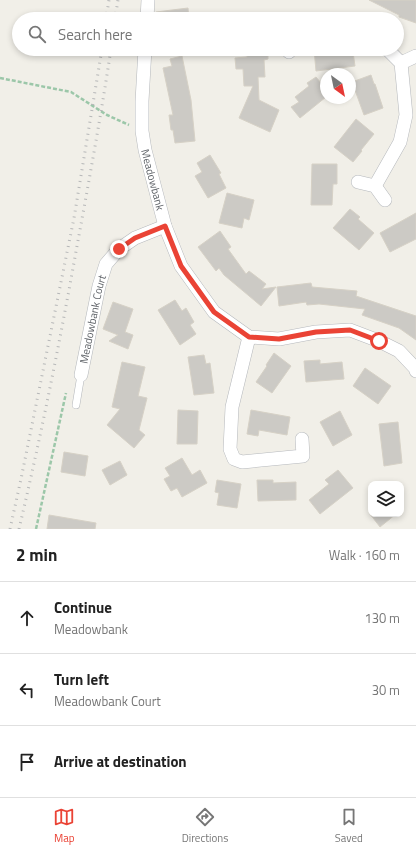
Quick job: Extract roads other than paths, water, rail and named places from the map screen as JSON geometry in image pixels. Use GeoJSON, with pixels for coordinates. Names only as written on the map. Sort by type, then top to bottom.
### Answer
{"type":"FeatureCollection","features":[{"type":"Feature","properties":{"kind":"street"},"geometry":{"type":"LineString","coordinates":[[147,12],[148,0]]}},
{"type":"Feature","properties":{"kind":"street","name":"Meadowbank"},"geometry":{"type":"LineString","coordinates":[[145,56],[142,131],[145,150],[165,226],[181,266],[214,312],[249,337]]}},
{"type":"Feature","properties":{"kind":"street"},"geometry":{"type":"LineString","coordinates":[[375,186],[400,142],[406,115],[401,63],[394,56]]}},
{"type":"Feature","properties":{"kind":"street"},"geometry":{"type":"LineString","coordinates":[[401,63],[416,56]]}},
{"type":"Feature","properties":{"kind":"street"},"geometry":{"type":"LineString","coordinates":[[358,182],[375,186],[386,200]]}},
{"type":"Feature","properties":{"kind":"street","name":"Meadowbank Court"},"geometry":{"type":"LineString","coordinates":[[81,375],[99,286],[106,264],[119,249],[135,238],[165,226]]}},
{"type":"Feature","properties":{"kind":"street"},"geometry":{"type":"LineString","coordinates":[[302,439],[303,456],[242,462],[234,459],[230,449],[232,408],[249,337],[279,339],[316,332],[350,330],[379,341],[399,351],[416,371]]}},
{"type":"Feature","properties":{"kind":"lane"},"geometry":{"type":"LineString","coordinates":[[76,405],[81,375]]}},
{"type":"Feature","properties":{"kind":"railway"},"geometry":{"type":"LineString","coordinates":[[107,12],[109,0]]}},
{"type":"Feature","properties":{"kind":"railway"},"geometry":{"type":"LineString","coordinates":[[116,12],[118,0]]}},
{"type":"Feature","properties":{"kind":"railway"},"geometry":{"type":"LineString","coordinates":[[10,529],[74,218],[101,56]]}},
{"type":"Feature","properties":{"kind":"railway"},"geometry":{"type":"LineString","coordinates":[[19,529],[43,424],[64,317],[95,148],[110,56]]}}]}
